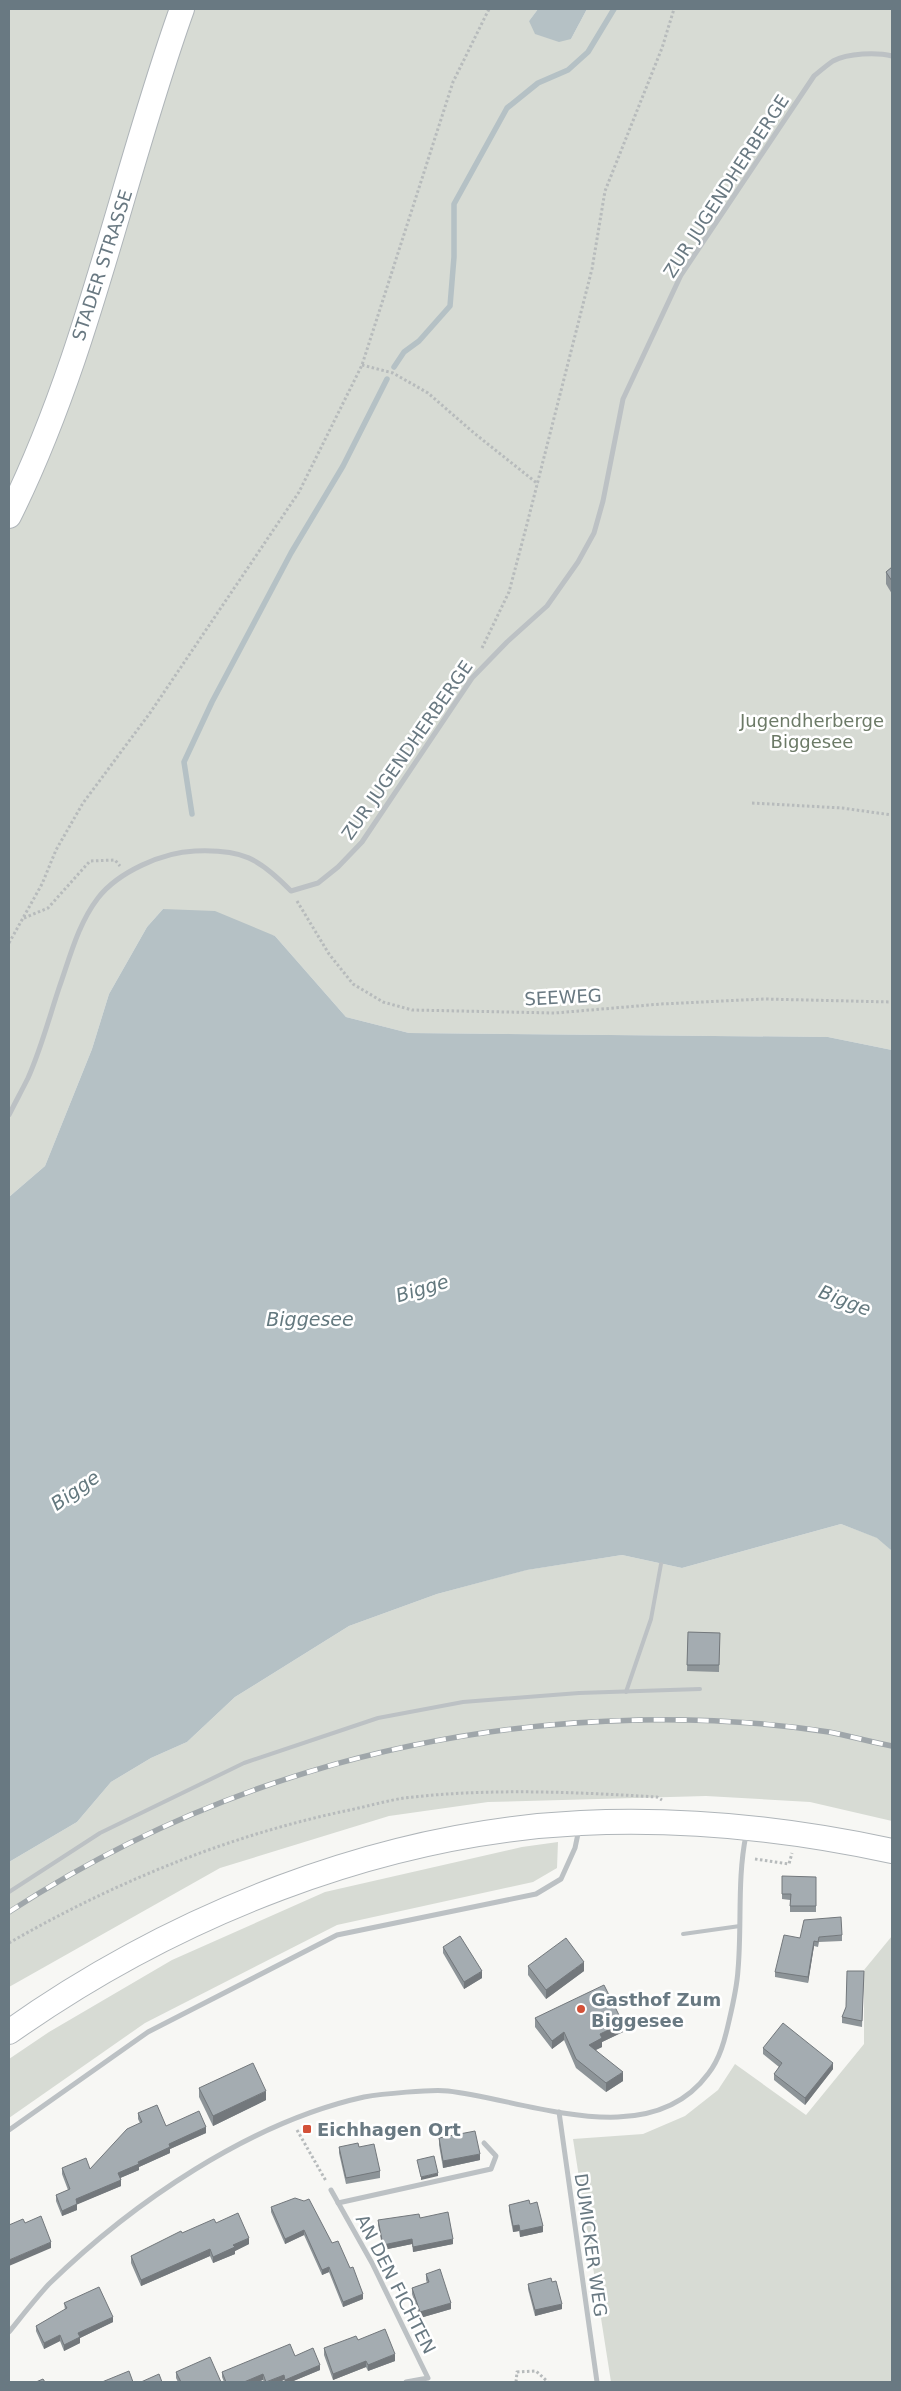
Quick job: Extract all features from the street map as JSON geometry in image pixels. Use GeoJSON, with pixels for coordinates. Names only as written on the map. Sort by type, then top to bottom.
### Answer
{"type":"FeatureCollection","features":[{"type":"Feature","properties":{"kind":"main road","name":"STADER STRASSE"},"geometry":{"type":"LineString","coordinates":[[9,516],[42,441],[80,337],[182,9]]}},
{"type":"Feature","properties":{"kind":"main road"},"geometry":{"type":"LineString","coordinates":[[9,2032],[96,1976],[203,1920],[259,1896],[364,1860],[434,1843],[514,1830],[580,1823],[648,1822],[748,1827],[892,1851]]}},
{"type":"Feature","properties":{"kind":"street","name":"ZUR JUGENDHERBERGE"},"geometry":{"type":"LineString","coordinates":[[292,891],[318,883],[338,867],[362,842],[472,678],[507,642],[547,606],[578,562],[594,533],[603,501],[624,399],[682,275],[814,76],[834,60],[876,54],[892,56]]}},
{"type":"Feature","properties":{"kind":"street"},"geometry":{"type":"LineString","coordinates":[[9,1115],[28,1077],[78,932],[99,897],[126,874],[153,860],[184,851],[213,850],[243,854],[270,869],[292,891]]}},
{"type":"Feature","properties":{"kind":"street"},"geometry":{"type":"LineString","coordinates":[[9,2130],[148,2032],[337,1935],[536,1894],[561,1879],[575,1848],[580,1823]]}},
{"type":"Feature","properties":{"kind":"street"},"geometry":{"type":"LineString","coordinates":[[9,2332],[48,2286],[103,2236],[131,2214],[206,2163],[292,2120],[366,2097],[445,2090],[595,2117],[638,2116],[657,2111],[696,2089],[710,2072],[724,2043],[738,1972],[742,1857],[748,1827]]}},
{"type":"Feature","properties":{"kind":"street","name":"DUMICKER WEG"},"geometry":{"type":"LineString","coordinates":[[559,2112],[597,2382]]}},
{"type":"Feature","properties":{"kind":"street","name":"AN DEN FICHTEN"},"geometry":{"type":"LineString","coordinates":[[338,2203],[491,2168],[496,2156],[484,2142]]}},
{"type":"Feature","properties":{"kind":"street","name":"AN DEN FICHTEN"},"geometry":{"type":"LineString","coordinates":[[331,2190],[372,2263],[428,2378],[406,2382]]}},
{"type":"Feature","properties":{"kind":"lane"},"geometry":{"type":"LineString","coordinates":[[626,1692],[651,1618],[661,1564]]}},
{"type":"Feature","properties":{"kind":"lane"},"geometry":{"type":"LineString","coordinates":[[9,1892],[100,1833],[244,1763],[378,1718],[463,1702],[700,1689]]}},
{"type":"Feature","properties":{"kind":"lane"},"geometry":{"type":"LineString","coordinates":[[683,1934],[740,1926]]}},
{"type":"Feature","properties":{"kind":"path"},"geometry":{"type":"LineString","coordinates":[[9,942],[24,919],[42,884],[56,850],[83,803],[150,713],[299,492],[362,365],[453,82],[489,9]]}},
{"type":"Feature","properties":{"kind":"path"},"geometry":{"type":"LineString","coordinates":[[472,678],[474,664],[509,592],[592,269],[605,191],[662,48],[674,9]]}},
{"type":"Feature","properties":{"kind":"path"},"geometry":{"type":"LineString","coordinates":[[362,365],[393,373],[428,393],[538,484]]}},
{"type":"Feature","properties":{"kind":"path"},"geometry":{"type":"LineString","coordinates":[[752,803],[842,808],[892,815]]}},
{"type":"Feature","properties":{"kind":"path"},"geometry":{"type":"LineString","coordinates":[[24,919],[48,908],[90,861],[114,860],[126,874]]}},
{"type":"Feature","properties":{"kind":"path","name":"SEEWEG"},"geometry":{"type":"LineString","coordinates":[[292,891],[329,954],[353,984],[383,1002],[412,1010],[555,1013],[661,1004],[764,999],[892,1002]]}},
{"type":"Feature","properties":{"kind":"path"},"geometry":{"type":"LineString","coordinates":[[9,1943],[90,1899],[216,1847],[312,1818],[404,1798],[507,1792],[616,1794],[657,1797],[664,1802]]}},
{"type":"Feature","properties":{"kind":"path"},"geometry":{"type":"LineString","coordinates":[[292,2120],[331,2190]]}},
{"type":"Feature","properties":{"kind":"path"},"geometry":{"type":"LineString","coordinates":[[516,2382],[517,2372],[536,2371],[548,2382]]}},
{"type":"Feature","properties":{"kind":"green space","name":"Jugendherberge Biggesee"},"geometry":{"type":"Polygon","coordinates":[[[9,9],[538,9],[529,21],[571,39],[587,9],[892,9],[892,1050],[828,1037],[409,1033],[346,1017],[275,936],[163,909],[147,927],[109,994],[92,1049],[45,1166],[9,1197],[9,9]]]}},
{"type":"Feature","properties":{"kind":"green space"},"geometry":{"type":"Polygon","coordinates":[[[841,1524],[878,1538],[892,1551],[892,1821],[810,1802],[706,1796],[488,1802],[389,1816],[220,1868],[9,1987],[9,1862],[77,1822],[111,1782],[151,1758],[187,1742],[235,1697],[349,1626],[437,1594],[526,1570],[622,1555],[682,1568],[841,1524]]]}},
{"type":"Feature","properties":{"kind":"green space"},"geometry":{"type":"Polygon","coordinates":[[[558,1842],[557,1868],[533,1882],[337,1925],[145,2023],[9,2118],[9,2059],[49,2032],[172,1960],[325,1892],[522,1847],[558,1842]]]}},
{"type":"Feature","properties":{"kind":"green space"},"geometry":{"type":"Polygon","coordinates":[[[892,1936],[892,2382],[611,2382],[573,2139],[643,2134],[685,2116],[718,2090],[735,2064],[806,2115],[864,2044],[864,1970],[892,1936]]]}},
{"type":"Feature","properties":{"kind":"water"},"geometry":{"type":"Polygon","coordinates":[[[538,9],[587,9],[571,39],[559,42],[535,34],[529,21],[538,9]]]}},
{"type":"Feature","properties":{"kind":"water","name":"Biggesee"},"geometry":{"type":"Polygon","coordinates":[[[163,909],[215,911],[275,936],[346,1017],[409,1033],[828,1037],[892,1050],[892,1551],[877,1538],[841,1524],[682,1568],[622,1555],[527,1570],[437,1594],[349,1626],[235,1697],[187,1742],[151,1758],[111,1782],[77,1822],[9,1862],[9,1197],[45,1166],[92,1049],[109,994],[147,927],[163,909]]]}},
{"type":"Feature","properties":{"kind":"building"},"geometry":{"type":"Polygon","coordinates":[[[892,567],[892,581],[886,572],[892,567]]]}},
{"type":"Feature","properties":{"kind":"building"},"geometry":{"type":"Polygon","coordinates":[[[688,1632],[720,1633],[719,1665],[687,1665],[688,1632]]]}},
{"type":"Feature","properties":{"kind":"building"},"geometry":{"type":"Polygon","coordinates":[[[782,1876],[816,1877],[816,1906],[790,1906],[791,1894],[782,1894],[782,1876]]]}},
{"type":"Feature","properties":{"kind":"building"},"geometry":{"type":"Polygon","coordinates":[[[841,1917],[842,1935],[819,1937],[818,1942],[814,1941],[808,1977],[775,1972],[784,1935],[800,1938],[804,1920],[841,1917]]]}},
{"type":"Feature","properties":{"kind":"building"},"geometry":{"type":"Polygon","coordinates":[[[460,1936],[482,1971],[464,1982],[443,1947],[460,1936]]]}},
{"type":"Feature","properties":{"kind":"building"},"geometry":{"type":"Polygon","coordinates":[[[566,1938],[584,1962],[546,1990],[528,1966],[566,1938]]]}},
{"type":"Feature","properties":{"kind":"building"},"geometry":{"type":"Polygon","coordinates":[[[847,1971],[864,1971],[862,2021],[842,2017],[846,2007],[847,1971]]]}},
{"type":"Feature","properties":{"kind":"building"},"geometry":{"type":"Polygon","coordinates":[[[604,1985],[623,2023],[600,2034],[602,2038],[589,2045],[623,2072],[606,2083],[576,2059],[564,2032],[552,2041],[535,2018],[604,1985]]]}},
{"type":"Feature","properties":{"kind":"building"},"geometry":{"type":"Polygon","coordinates":[[[783,2023],[833,2063],[805,2098],[774,2074],[782,2063],[763,2048],[783,2023]]]}},
{"type":"Feature","properties":{"kind":"building"},"geometry":{"type":"Polygon","coordinates":[[[253,2063],[266,2091],[213,2116],[199,2088],[253,2063]]]}},
{"type":"Feature","properties":{"kind":"building"},"geometry":{"type":"Polygon","coordinates":[[[157,2105],[166,2126],[199,2111],[206,2127],[169,2144],[170,2147],[118,2173],[121,2180],[76,2199],[77,2204],[62,2211],[56,2195],[70,2189],[62,2168],[86,2158],[90,2169],[127,2129],[142,2122],[138,2113],[157,2105]]]}},
{"type":"Feature","properties":{"kind":"building"},"geometry":{"type":"Polygon","coordinates":[[[475,2131],[480,2154],[443,2161],[439,2138],[475,2131]]]}},
{"type":"Feature","properties":{"kind":"building"},"geometry":{"type":"Polygon","coordinates":[[[358,2143],[359,2147],[374,2144],[380,2171],[346,2178],[339,2147],[358,2143]]]}},
{"type":"Feature","properties":{"kind":"building"},"geometry":{"type":"Polygon","coordinates":[[[434,2156],[438,2173],[421,2177],[417,2160],[434,2156]]]}},
{"type":"Feature","properties":{"kind":"building"},"geometry":{"type":"Polygon","coordinates":[[[295,2198],[304,2201],[309,2199],[332,2243],[338,2241],[350,2268],[353,2267],[363,2294],[343,2302],[329,2267],[322,2270],[304,2230],[285,2239],[271,2207],[295,2198]]]}},
{"type":"Feature","properties":{"kind":"building"},"geometry":{"type":"Polygon","coordinates":[[[529,2200],[530,2204],[537,2202],[543,2226],[520,2231],[519,2225],[513,2226],[509,2205],[529,2200]]]}},
{"type":"Feature","properties":{"kind":"building"},"geometry":{"type":"Polygon","coordinates":[[[448,2212],[453,2239],[413,2247],[412,2239],[383,2245],[378,2220],[419,2214],[420,2218],[448,2212]]]}},
{"type":"Feature","properties":{"kind":"building"},"geometry":{"type":"Polygon","coordinates":[[[238,2213],[249,2238],[213,2257],[210,2249],[141,2280],[131,2256],[181,2231],[182,2233],[214,2219],[216,2223],[238,2213]]]}},
{"type":"Feature","properties":{"kind":"building"},"geometry":{"type":"Polygon","coordinates":[[[41,2216],[51,2242],[9,2260],[9,2225],[23,2219],[25,2223],[41,2216]]]}},
{"type":"Feature","properties":{"kind":"building"},"geometry":{"type":"Polygon","coordinates":[[[440,2269],[451,2303],[420,2312],[412,2288],[429,2282],[426,2274],[440,2269]]]}},
{"type":"Feature","properties":{"kind":"building"},"geometry":{"type":"Polygon","coordinates":[[[551,2278],[552,2282],[556,2281],[562,2304],[535,2310],[528,2284],[551,2278]]]}},
{"type":"Feature","properties":{"kind":"building"},"geometry":{"type":"Polygon","coordinates":[[[99,2287],[113,2317],[78,2333],[80,2337],[64,2345],[60,2335],[44,2343],[36,2326],[67,2308],[64,2303],[99,2287]]]}},
{"type":"Feature","properties":{"kind":"building"},"geometry":{"type":"Polygon","coordinates":[[[385,2329],[395,2354],[368,2365],[366,2361],[333,2374],[324,2348],[356,2336],[358,2340],[385,2329]]]}},
{"type":"Feature","properties":{"kind":"building"},"geometry":{"type":"Polygon","coordinates":[[[290,2344],[295,2356],[313,2348],[320,2365],[285,2380],[284,2375],[266,2382],[263,2374],[244,2382],[226,2382],[222,2372],[290,2344]]]}},
{"type":"Feature","properties":{"kind":"building"},"geometry":{"type":"Polygon","coordinates":[[[210,2357],[221,2382],[181,2382],[176,2372],[210,2357]]]}},
{"type":"Feature","properties":{"kind":"building"},"geometry":{"type":"Polygon","coordinates":[[[129,2371],[133,2382],[102,2382],[129,2371]]]}},
{"type":"Feature","properties":{"kind":"building"},"geometry":{"type":"Polygon","coordinates":[[[159,2374],[162,2382],[141,2382],[159,2374]]]}},
{"type":"Feature","properties":{"kind":"waterway"},"geometry":{"type":"LineString","coordinates":[[394,367],[404,352],[419,341],[450,306],[454,257],[454,204],[507,108],[538,83],[568,70],[588,52],[614,9]]}},
{"type":"Feature","properties":{"kind":"waterway"},"geometry":{"type":"LineString","coordinates":[[192,814],[184,762],[212,702],[291,553],[343,466],[387,379]]}},
{"type":"Feature","properties":{"kind":"railway"},"geometry":{"type":"LineString","coordinates":[[9,1912],[81,1868],[156,1830],[232,1798],[310,1771],[390,1750],[472,1735],[555,1725],[639,1720],[686,1720],[758,1724],[829,1732],[892,1746]]}},
{"type":"Feature","properties":{"kind":"place","name":"Gasthof Zum Biggesee"},"geometry":{"type":"Point","coordinates":[581,2009]}},
{"type":"Feature","properties":{"kind":"place","name":"Eichhagen Ort"},"geometry":{"type":"Point","coordinates":[307,2129]}},
{"type":"Feature","properties":{"kind":"water label","name":"Bigge"},"geometry":{"type":"Point","coordinates":[422,1288]}},
{"type":"Feature","properties":{"kind":"water label","name":"Bigge"},"geometry":{"type":"Point","coordinates":[845,1300]}},
{"type":"Feature","properties":{"kind":"water label","name":"Bigge"},"geometry":{"type":"Point","coordinates":[75,1490]}}]}
